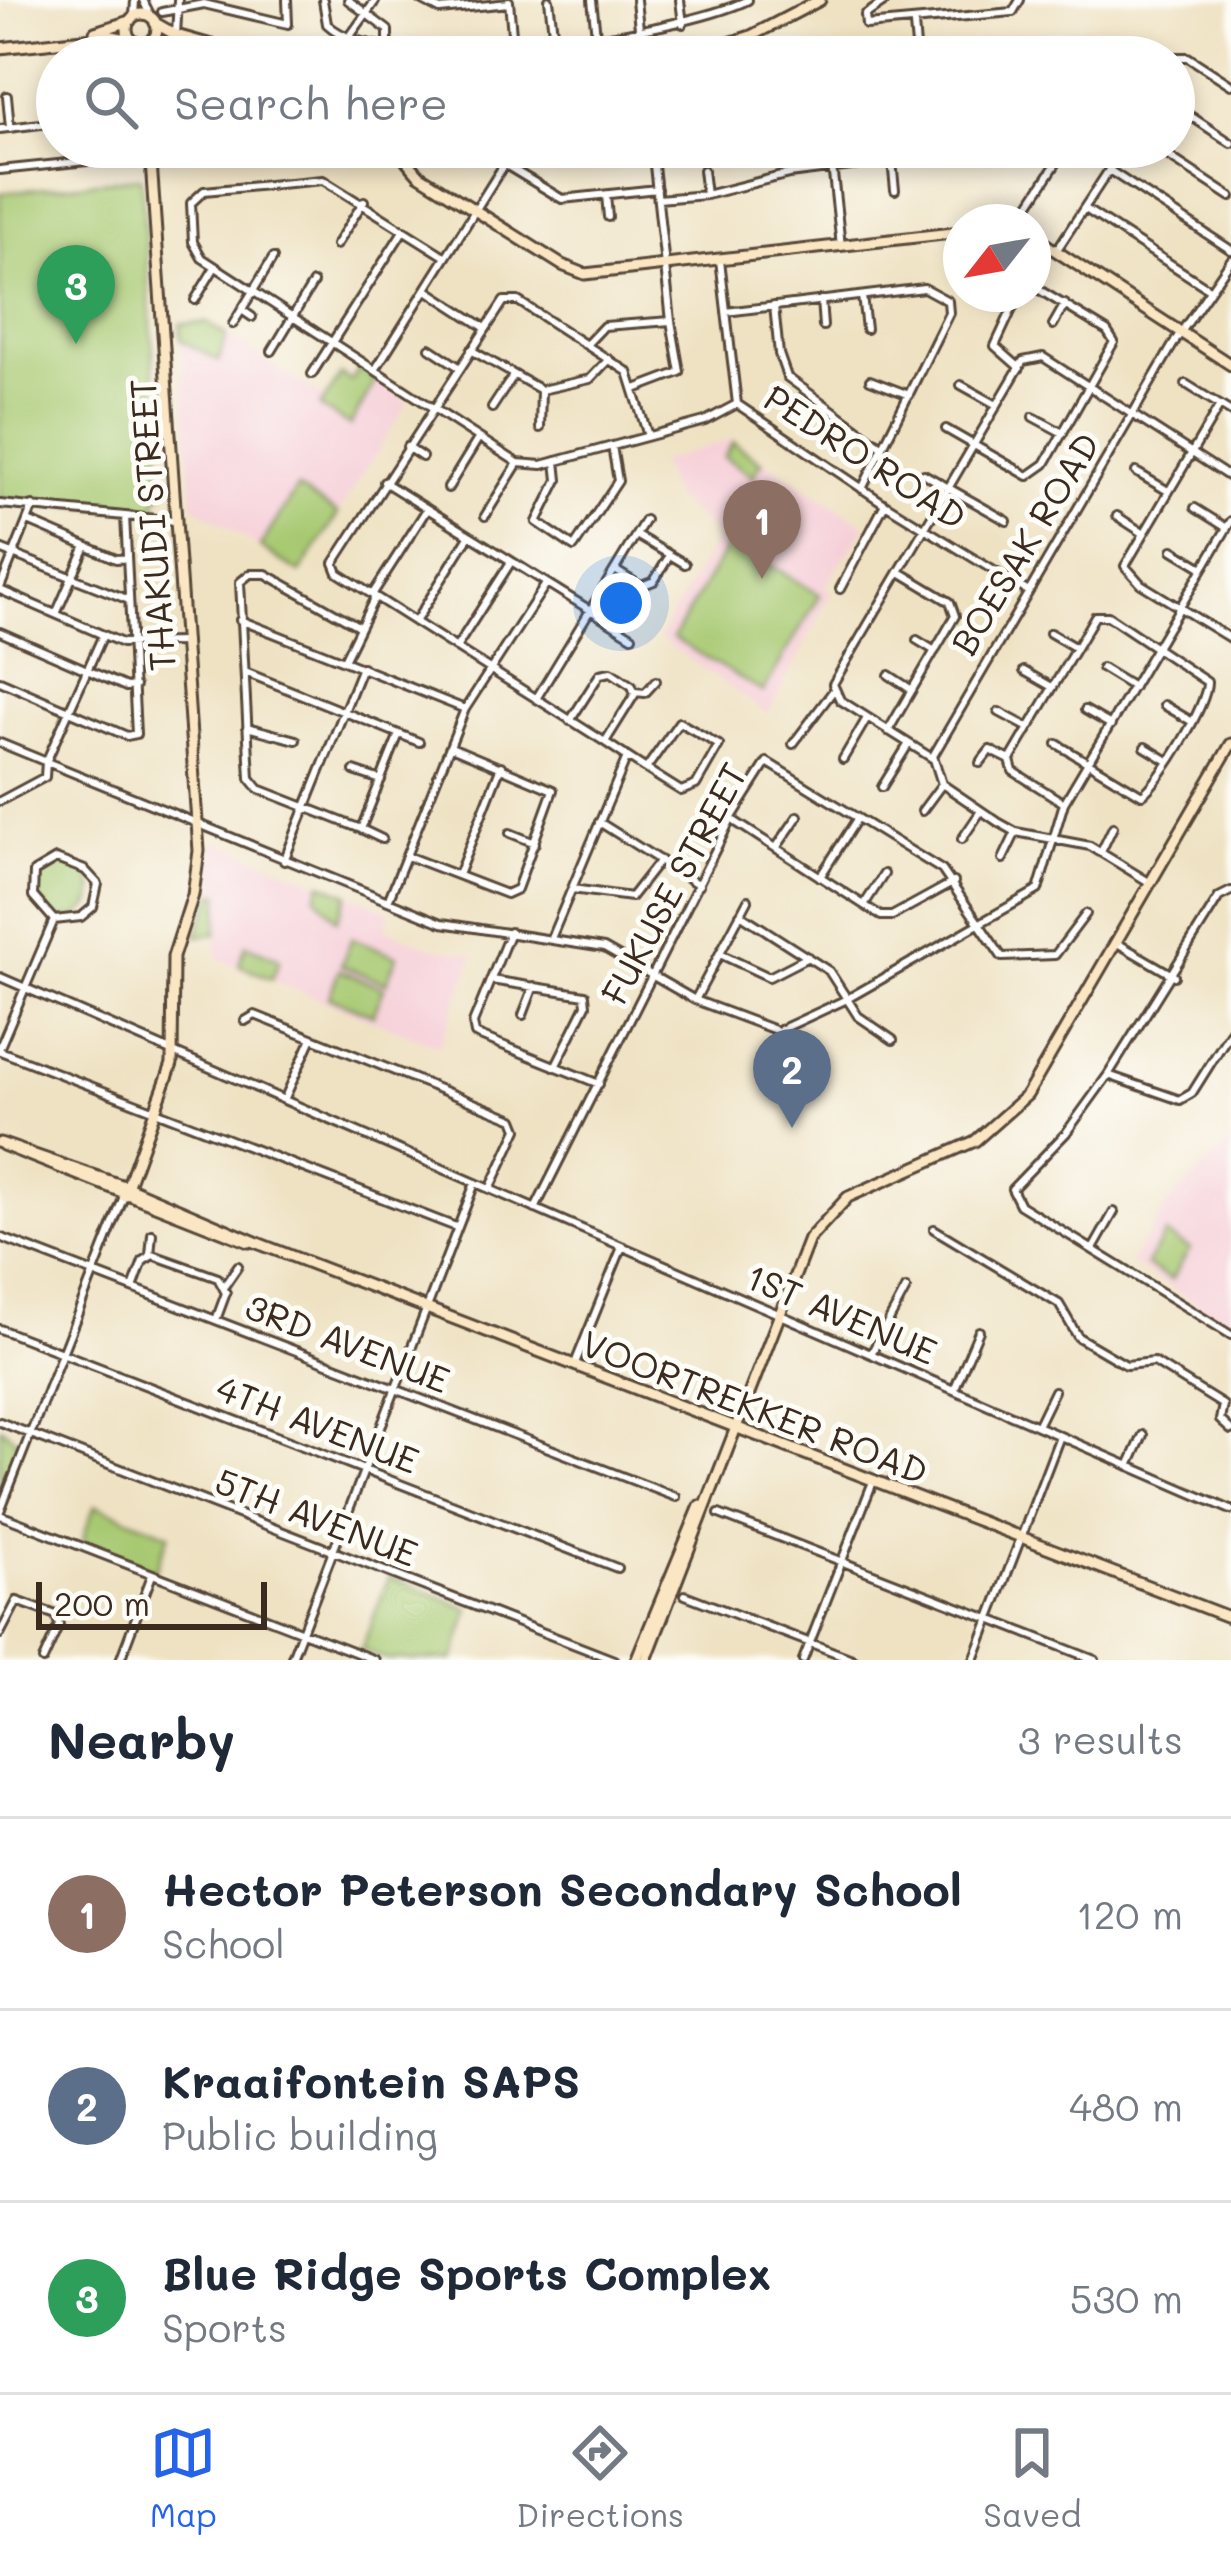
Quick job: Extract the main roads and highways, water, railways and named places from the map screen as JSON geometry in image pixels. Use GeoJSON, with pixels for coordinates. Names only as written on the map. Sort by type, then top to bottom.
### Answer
{"type":"FeatureCollection","features":[{"type":"Feature","properties":{"kind":"main road"},"geometry":{"type":"LineString","coordinates":[[752,36],[820,0]]}},
{"type":"Feature","properties":{"kind":"main road"},"geometry":{"type":"LineString","coordinates":[[151,36],[156,18]]}},
{"type":"Feature","properties":{"kind":"main road"},"geometry":{"type":"LineString","coordinates":[[66,36],[102,31],[132,19],[156,18],[180,36]]}},
{"type":"Feature","properties":{"kind":"main road"},"geometry":{"type":"LineString","coordinates":[[132,19],[134,36]]}},
{"type":"Feature","properties":{"kind":"main road"},"geometry":{"type":"LineString","coordinates":[[0,45],[36,40]]}},
{"type":"Feature","properties":{"kind":"main road"},"geometry":{"type":"LineString","coordinates":[[0,45],[36,42]]}},
{"type":"Feature","properties":{"kind":"main road","name":"THAKUDI STREET"},"geometry":{"type":"LineString","coordinates":[[125,1191],[174,1052],[172,966],[196,880],[199,826],[151,168]]}},
{"type":"Feature","properties":{"kind":"main road"},"geometry":{"type":"LineString","coordinates":[[413,168],[573,271],[663,266],[943,234]]}},
{"type":"Feature","properties":{"kind":"main road"},"geometry":{"type":"LineString","coordinates":[[1051,248],[1231,364]]}},
{"type":"Feature","properties":{"kind":"main road"},"geometry":{"type":"LineString","coordinates":[[646,1660],[809,1239],[848,1197],[975,1141],[1009,1117],[1117,943],[1231,744]]}},
{"type":"Feature","properties":{"kind":"main road","name":"VOORTREKKER ROAD"},"geometry":{"type":"LineString","coordinates":[[0,1143],[1231,1618]]}},
{"type":"Feature","properties":{"kind":"main road"},"geometry":{"type":"LineString","coordinates":[[636,1660],[704,1502]]}},
{"type":"Feature","properties":{"kind":"place","name":"Blue Ridge Sports Complex"},"geometry":{"type":"Point","coordinates":[76,344]}},
{"type":"Feature","properties":{"kind":"place","name":"Hector Peterson Secondary School"},"geometry":{"type":"Point","coordinates":[762,579]}},
{"type":"Feature","properties":{"kind":"place","name":"Kraaifontein SAPS"},"geometry":{"type":"Point","coordinates":[792,1128]}}]}
